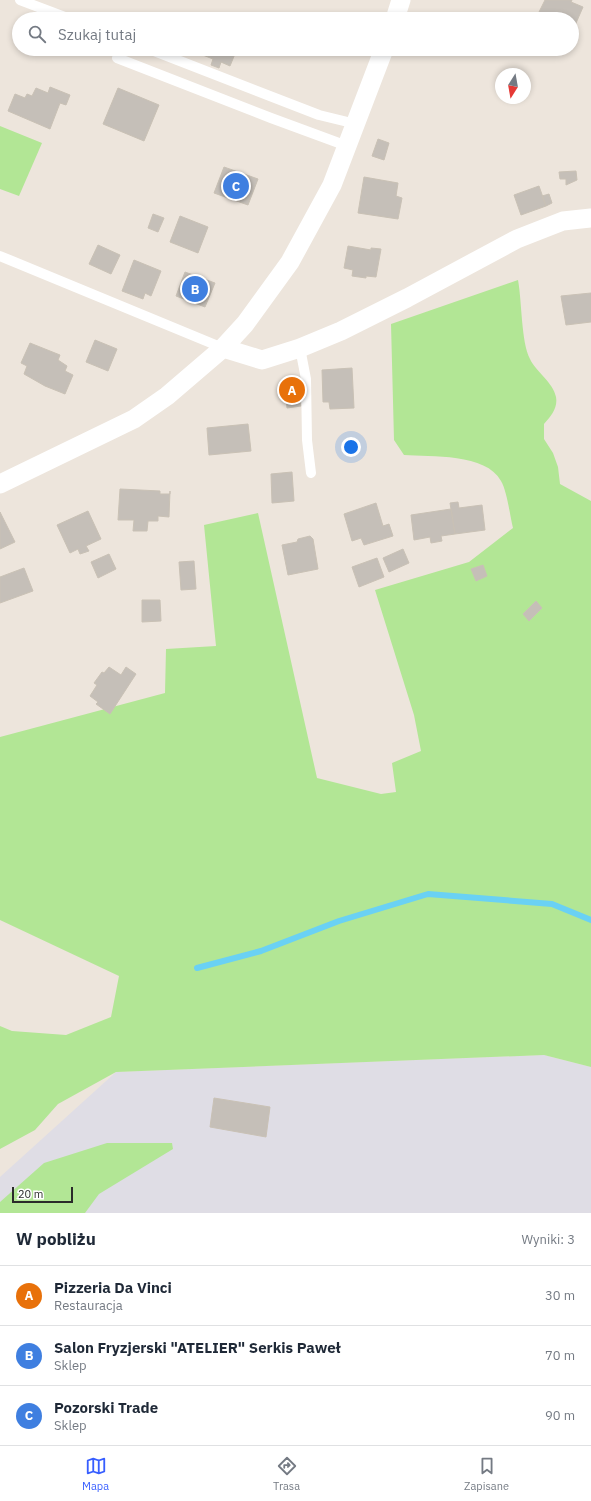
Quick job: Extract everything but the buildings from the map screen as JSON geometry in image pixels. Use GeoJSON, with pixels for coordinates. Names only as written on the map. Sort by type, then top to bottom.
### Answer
{"type":"FeatureCollection","features":[{"type":"Feature","properties":{"kind":"street"},"geometry":{"type":"LineString","coordinates":[[397,12],[401,0]]}},
{"type":"Feature","properties":{"kind":"street"},"geometry":{"type":"LineString","coordinates":[[0,484],[134,418],[167,396],[224,348],[245,324],[290,262],[332,185],[381,56]]}},
{"type":"Feature","properties":{"kind":"street"},"geometry":{"type":"LineString","coordinates":[[224,348],[262,360],[300,348],[341,331],[407,298],[517,239],[563,221],[591,218]]}},
{"type":"Feature","properties":{"kind":"lane"},"geometry":{"type":"LineString","coordinates":[[20,0],[52,12]]}},
{"type":"Feature","properties":{"kind":"lane"},"geometry":{"type":"LineString","coordinates":[[167,56],[319,115],[356,124]]}},
{"type":"Feature","properties":{"kind":"lane"},"geometry":{"type":"LineString","coordinates":[[117,58],[347,146]]}},
{"type":"Feature","properties":{"kind":"lane"},"geometry":{"type":"LineString","coordinates":[[0,256],[224,348]]}},
{"type":"Feature","properties":{"kind":"lane"},"geometry":{"type":"LineString","coordinates":[[300,348],[306,379],[307,440],[311,473]]}},
{"type":"Feature","properties":{"kind":"shaded area"},"geometry":{"type":"Polygon","coordinates":[[[544,1055],[591,1067],[591,1213],[0,1213],[0,1177],[116,1072],[544,1055]]]}},
{"type":"Feature","properties":{"kind":"green space"},"geometry":{"type":"Polygon","coordinates":[[[0,126],[42,143],[19,196],[0,189],[0,126]]]}},
{"type":"Feature","properties":{"kind":"green space"},"geometry":{"type":"Polygon","coordinates":[[[518,280],[523,332],[527,352],[533,364],[552,387],[556,397],[555,408],[544,424],[544,439],[553,453],[558,467],[560,484],[591,501],[591,1067],[544,1055],[116,1072],[58,1104],[35,1130],[0,1149],[0,1026],[12,1031],[66,1035],[111,1017],[119,976],[0,920],[0,737],[165,693],[166,649],[216,646],[204,525],[258,513],[317,778],[381,794],[396,792],[392,763],[421,751],[414,715],[375,590],[469,562],[513,528],[503,485],[494,472],[483,465],[457,458],[404,455],[394,440],[391,324],[518,280]]]}},
{"type":"Feature","properties":{"kind":"green space"},"geometry":{"type":"Polygon","coordinates":[[[107,1143],[172,1143],[173,1149],[99,1194],[85,1213],[0,1213],[0,1202],[44,1163],[107,1143]]]}},
{"type":"Feature","properties":{"kind":"waterway"},"geometry":{"type":"LineString","coordinates":[[197,968],[261,951],[339,921],[428,894],[552,904],[591,920]]}},
{"type":"Feature","properties":{"kind":"place","name":"Pozorski Trade"},"geometry":{"type":"Point","coordinates":[236,186]}},
{"type":"Feature","properties":{"kind":"place","name":"Salon Fryzjerski \"ATELIER\" Serkis Paweł"},"geometry":{"type":"Point","coordinates":[195,289]}},
{"type":"Feature","properties":{"kind":"place","name":"Pizzeria Da Vinci"},"geometry":{"type":"Point","coordinates":[292,390]}}]}
